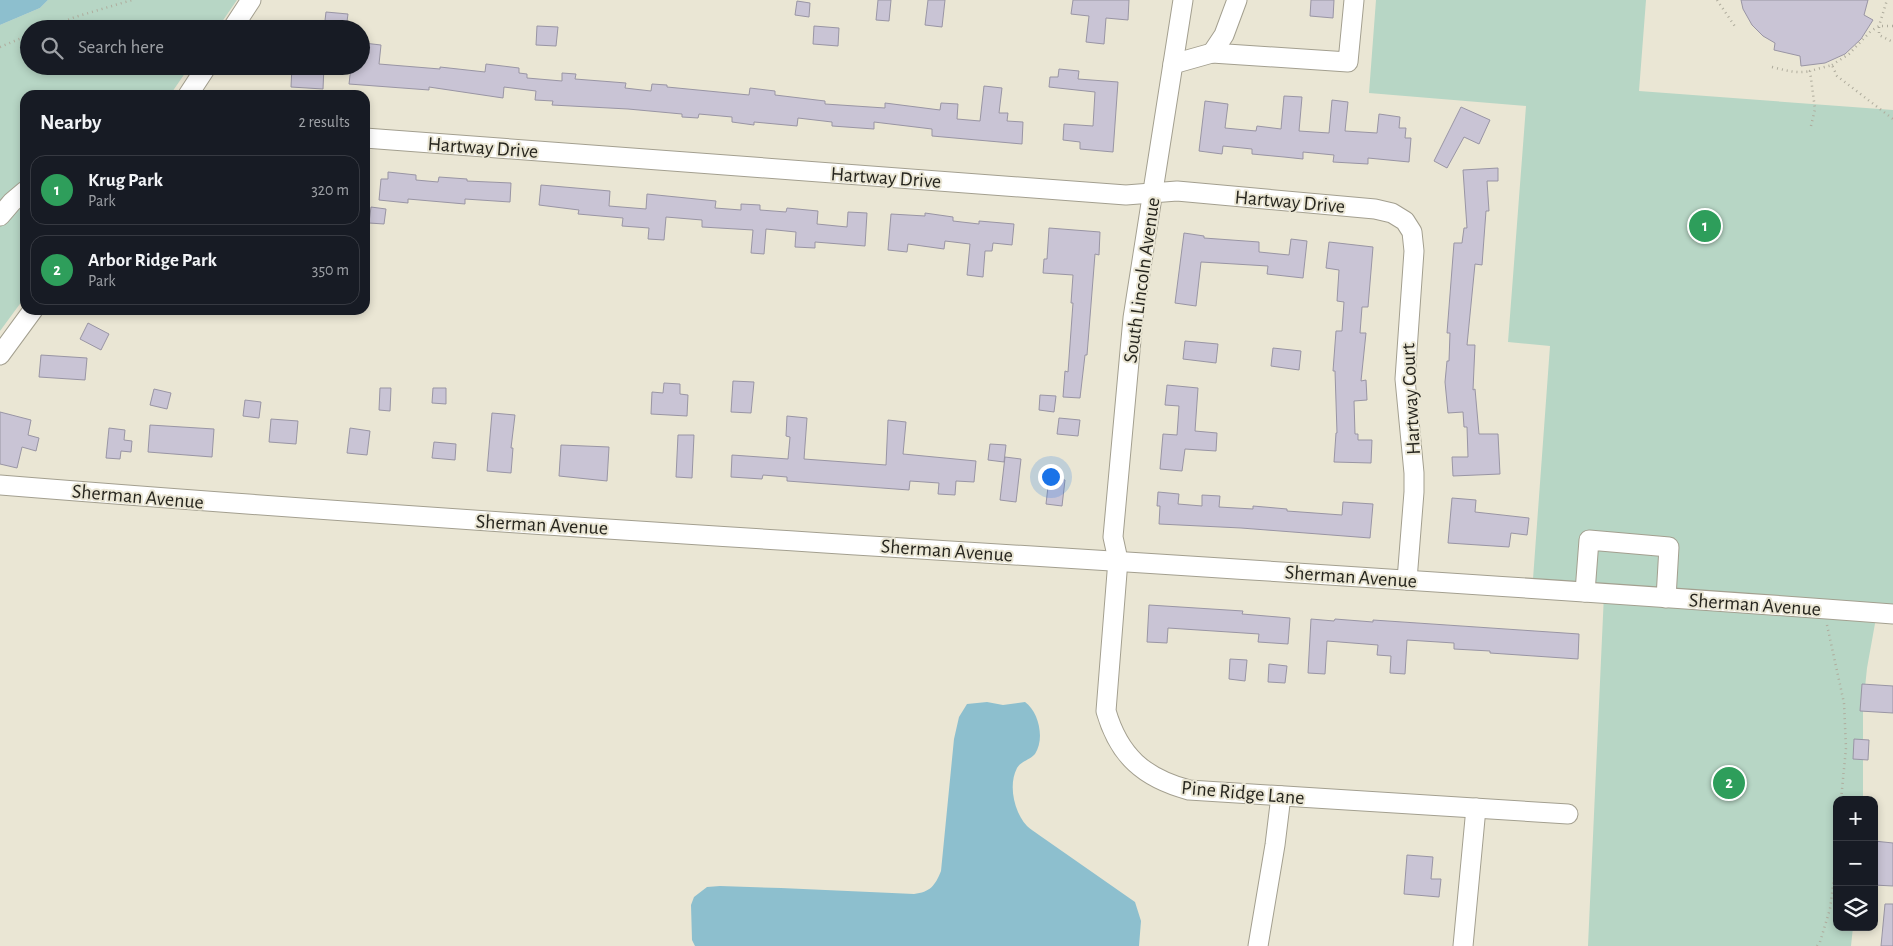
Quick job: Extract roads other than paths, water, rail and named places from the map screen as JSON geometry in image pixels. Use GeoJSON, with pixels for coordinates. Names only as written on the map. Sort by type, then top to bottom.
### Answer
{"type":"FeatureCollection","features":[{"type":"Feature","properties":{"kind":"street"},"geometry":{"type":"LineString","coordinates":[[238,20],[251,0]]}},
{"type":"Feature","properties":{"kind":"street","name":"South Lincoln Avenue"},"geometry":{"type":"LineString","coordinates":[[1118,560],[1113,537],[1134,318],[1183,0]]}},
{"type":"Feature","properties":{"kind":"street"},"geometry":{"type":"LineString","coordinates":[[1212,53],[1224,35],[1237,0]]}},
{"type":"Feature","properties":{"kind":"street"},"geometry":{"type":"LineString","coordinates":[[1173,64],[1212,53],[1348,62],[1354,0]]}},
{"type":"Feature","properties":{"kind":"street"},"geometry":{"type":"LineString","coordinates":[[191,90],[201,75]]}},
{"type":"Feature","properties":{"kind":"street","name":"Hartway Drive"},"geometry":{"type":"LineString","coordinates":[[370,138],[1116,194],[1177,191],[1375,209],[1392,213],[1405,221]]}},
{"type":"Feature","properties":{"kind":"street"},"geometry":{"type":"LineString","coordinates":[[0,216],[20,195]]}},
{"type":"Feature","properties":{"kind":"street","name":"Hartway Court"},"geometry":{"type":"LineString","coordinates":[[1405,221],[1412,232],[1414,251],[1405,379],[1414,473],[1407,580]]}},
{"type":"Feature","properties":{"kind":"street"},"geometry":{"type":"LineString","coordinates":[[0,355],[29,315]]}},
{"type":"Feature","properties":{"kind":"street","name":"Sherman Avenue"},"geometry":{"type":"LineString","coordinates":[[0,485],[332,512],[1118,560],[1893,614]]}},
{"type":"Feature","properties":{"kind":"street"},"geometry":{"type":"LineString","coordinates":[[1585,592],[1589,540],[1669,547],[1666,598]]}},
{"type":"Feature","properties":{"kind":"street","name":"Pine Ridge Lane"},"geometry":{"type":"LineString","coordinates":[[1118,560],[1106,711],[1112,731],[1126,754],[1156,778],[1170,785],[1189,790],[1568,814]]}},
{"type":"Feature","properties":{"kind":"street"},"geometry":{"type":"LineString","coordinates":[[1258,946],[1276,845],[1281,796]]}},
{"type":"Feature","properties":{"kind":"street"},"geometry":{"type":"LineString","coordinates":[[1463,946],[1476,808]]}},
{"type":"Feature","properties":{"kind":"water"},"geometry":{"type":"Polygon","coordinates":[[[0,0],[48,0],[40,8],[0,25],[0,0]]]}},
{"type":"Feature","properties":{"kind":"water"},"geometry":{"type":"Polygon","coordinates":[[[987,702],[1003,705],[1025,702],[1034,712],[1040,734],[1038,748],[1033,756],[1017,768],[1013,782],[1014,798],[1022,820],[1027,826],[1135,902],[1141,921],[1139,946],[695,946],[692,940],[691,905],[694,897],[707,887],[781,888],[914,894],[928,890],[936,881],[941,871],[954,739],[959,717],[967,704],[987,702]]]}},
{"type":"Feature","properties":{"kind":"place","name":"Krug Park"},"geometry":{"type":"Point","coordinates":[1705,226]}},
{"type":"Feature","properties":{"kind":"place","name":"Arbor Ridge Park"},"geometry":{"type":"Point","coordinates":[1729,783]}}]}
